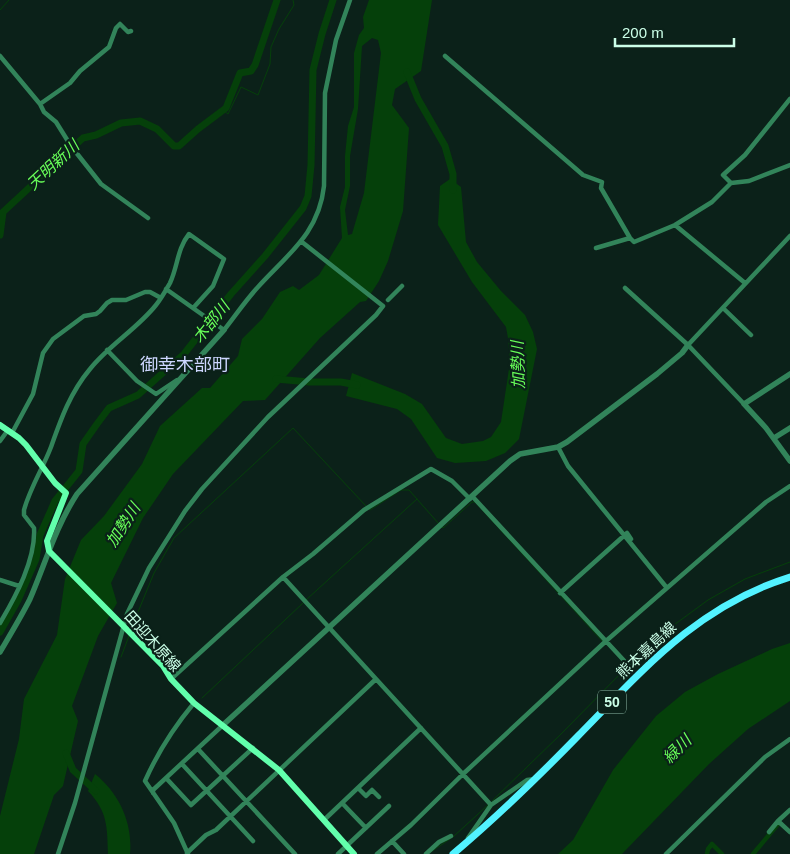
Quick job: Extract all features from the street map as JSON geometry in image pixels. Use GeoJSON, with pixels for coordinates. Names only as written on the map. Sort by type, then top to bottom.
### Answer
{"type":"FeatureCollection","features":[{"type":"Feature","properties":{"kind":"main road"},"geometry":{"type":"LineString","coordinates":[[0,425],[26,445],[54,483],[65,491],[64,500],[47,541],[52,553]]}},
{"type":"Feature","properties":{"kind":"main road","name":"田迎木原線"},"geometry":{"type":"LineString","coordinates":[[52,553],[163,666],[171,679],[194,703],[279,770],[354,854]]}},
{"type":"Feature","properties":{"kind":"main road","name":"熊本嘉島線"},"geometry":{"type":"LineString","coordinates":[[453,854],[474,838],[536,778],[660,653],[699,621],[742,596],[773,582],[790,577]]}},
{"type":"Feature","properties":{"kind":"street"},"geometry":{"type":"LineString","coordinates":[[0,652],[25,608],[52,553],[68,510],[77,494],[224,330],[256,289],[304,244],[315,222],[323,197],[325,93],[336,40],[350,0]]}},
{"type":"Feature","properties":{"kind":"street"},"geometry":{"type":"LineString","coordinates":[[40,104],[70,83],[80,71],[109,47],[116,28],[120,24],[128,32],[131,31]]}},
{"type":"Feature","properties":{"kind":"street"},"geometry":{"type":"LineString","coordinates":[[0,56],[40,104],[44,112],[56,122],[73,148],[101,184],[148,218]]}},
{"type":"Feature","properties":{"kind":"street"},"geometry":{"type":"LineString","coordinates":[[445,56],[583,175],[602,182],[601,188],[634,242],[675,225],[712,202],[731,183],[749,182],[790,165]]}},
{"type":"Feature","properties":{"kind":"street"},"geometry":{"type":"LineString","coordinates":[[731,183],[723,175],[745,155],[790,99]]}},
{"type":"Feature","properties":{"kind":"street"},"geometry":{"type":"LineString","coordinates":[[675,225],[745,283]]}},
{"type":"Feature","properties":{"kind":"street"},"geometry":{"type":"LineString","coordinates":[[0,622],[16,596],[31,558],[35,531],[24,514],[24,510],[66,406],[89,370],[107,350],[143,319],[161,298],[170,282],[182,242],[189,234],[224,259],[213,286],[194,307]]}},
{"type":"Feature","properties":{"kind":"street"},"geometry":{"type":"LineString","coordinates":[[153,793],[153,790],[328,627],[510,461],[520,454],[558,447],[600,418],[682,353],[790,236]]}},
{"type":"Feature","properties":{"kind":"street"},"geometry":{"type":"LineString","coordinates":[[596,248],[630,238]]}},
{"type":"Feature","properties":{"kind":"street"},"geometry":{"type":"LineString","coordinates":[[58,854],[75,803],[127,614],[149,568],[176,524],[202,488],[268,417],[376,315],[383,306],[304,244]]}},
{"type":"Feature","properties":{"kind":"street"},"geometry":{"type":"LineString","coordinates":[[388,300],[402,286]]}},
{"type":"Feature","properties":{"kind":"street"},"geometry":{"type":"LineString","coordinates":[[626,288],[688,346],[744,404],[774,438],[790,461]]}},
{"type":"Feature","properties":{"kind":"street"},"geometry":{"type":"LineString","coordinates":[[166,289],[224,330]]}},
{"type":"Feature","properties":{"kind":"street"},"geometry":{"type":"LineString","coordinates":[[0,441],[10,432],[33,394],[42,353],[53,339],[84,316],[96,314],[112,300],[126,300],[146,292],[161,298]]}},
{"type":"Feature","properties":{"kind":"street"},"geometry":{"type":"LineString","coordinates":[[723,308],[752,335]]}},
{"type":"Feature","properties":{"kind":"street"},"geometry":{"type":"LineString","coordinates":[[107,350],[140,382],[156,394],[180,378]]}},
{"type":"Feature","properties":{"kind":"street"},"geometry":{"type":"LineString","coordinates":[[744,404],[790,374]]}},
{"type":"Feature","properties":{"kind":"street"},"geometry":{"type":"LineString","coordinates":[[774,438],[790,428]]}},
{"type":"Feature","properties":{"kind":"street"},"geometry":{"type":"LineString","coordinates":[[558,447],[568,466],[624,535],[626,533],[667,588]]}},
{"type":"Feature","properties":{"kind":"street"},"geometry":{"type":"LineString","coordinates":[[171,679],[282,577],[313,554],[364,510],[431,469],[452,481],[471,497],[629,666]]}},
{"type":"Feature","properties":{"kind":"street"},"geometry":{"type":"LineString","coordinates":[[377,854],[606,641],[766,502],[790,486]]}},
{"type":"Feature","properties":{"kind":"street"},"geometry":{"type":"LineString","coordinates":[[560,593],[624,535]]}},
{"type":"Feature","properties":{"kind":"street"},"geometry":{"type":"LineString","coordinates":[[282,577],[491,805]]}},
{"type":"Feature","properties":{"kind":"street"},"geometry":{"type":"LineString","coordinates":[[0,580],[19,586]]}},
{"type":"Feature","properties":{"kind":"street"},"geometry":{"type":"LineString","coordinates":[[194,703],[154,761],[145,781],[174,823],[188,853],[206,835],[216,830],[376,679]]}},
{"type":"Feature","properties":{"kind":"street"},"geometry":{"type":"LineString","coordinates":[[324,820],[421,728]]}},
{"type":"Feature","properties":{"kind":"street"},"geometry":{"type":"LineString","coordinates":[[666,854],[765,757],[790,738]]}},
{"type":"Feature","properties":{"kind":"street"},"geometry":{"type":"LineString","coordinates":[[166,778],[191,805],[253,748]]}},
{"type":"Feature","properties":{"kind":"street"},"geometry":{"type":"LineString","coordinates":[[198,749],[295,854]]}},
{"type":"Feature","properties":{"kind":"street"},"geometry":{"type":"LineString","coordinates":[[182,764],[253,841]]}},
{"type":"Feature","properties":{"kind":"street"},"geometry":{"type":"LineString","coordinates":[[461,847],[491,805],[528,780],[536,778]]}},
{"type":"Feature","properties":{"kind":"street"},"geometry":{"type":"LineString","coordinates":[[358,788],[366,796],[372,790],[378,796]]}},
{"type":"Feature","properties":{"kind":"street"},"geometry":{"type":"LineString","coordinates":[[342,803],[366,828]]}},
{"type":"Feature","properties":{"kind":"street"},"geometry":{"type":"LineString","coordinates":[[338,854],[389,806]]}},
{"type":"Feature","properties":{"kind":"street"},"geometry":{"type":"LineString","coordinates":[[769,832],[790,810]]}},
{"type":"Feature","properties":{"kind":"street"},"geometry":{"type":"LineString","coordinates":[[778,821],[790,832]]}},
{"type":"Feature","properties":{"kind":"street"},"geometry":{"type":"LineString","coordinates":[[426,854],[450,836]]}},
{"type":"Feature","properties":{"kind":"street"},"geometry":{"type":"LineString","coordinates":[[392,841],[404,854]]}},
{"type":"Feature","properties":{"kind":"water"},"geometry":{"type":"Polygon","coordinates":[[[369,0],[432,0],[421,71],[395,89],[392,105],[409,128],[403,211],[388,261],[379,281],[366,301],[360,302],[320,338],[265,400],[243,401],[173,474],[143,518],[111,583],[117,603],[98,636],[72,706],[78,721],[63,786],[54,795],[34,854],[0,854],[0,816],[19,739],[24,699],[57,635],[65,579],[81,540],[104,516],[142,464],[160,426],[202,388],[210,388],[238,356],[242,339],[262,319],[280,292],[293,286],[299,290],[319,275],[342,238],[340,207],[345,187],[345,156],[348,126],[354,107],[354,53],[359,35],[364,28],[363,17],[369,0]],[[372,38],[362,46],[358,109],[350,156],[350,186],[345,210],[348,235],[352,234],[364,193],[381,53],[378,40],[372,38]]]}},
{"type":"Feature","properties":{"kind":"water"},"geometry":{"type":"Polygon","coordinates":[[[450,179],[461,187],[466,242],[477,262],[501,291],[525,315],[533,332],[537,349],[519,439],[505,453],[486,461],[455,463],[437,458],[411,419],[397,409],[346,396],[352,373],[405,394],[422,404],[446,438],[462,444],[483,441],[491,437],[501,422],[510,362],[506,327],[472,282],[438,225],[440,186],[450,179]]]}},
{"type":"Feature","properties":{"kind":"water","name":"緑川"},"geometry":{"type":"Polygon","coordinates":[[[790,643],[790,701],[748,729],[709,764],[622,854],[558,854],[573,840],[613,770],[656,716],[685,692],[718,674],[772,649],[790,643]]]}},
{"type":"Feature","properties":{"kind":"water"},"geometry":{"type":"Polygon","coordinates":[[[95,774],[111,790],[123,809],[129,831],[130,854],[108,854],[107,828],[103,813],[88,791],[95,774]]]}},
{"type":"Feature","properties":{"kind":"waterway"},"geometry":{"type":"LineString","coordinates":[[0,10],[9,0]]}},
{"type":"Feature","properties":{"kind":"waterway","name":"天明新川"},"geometry":{"type":"LineString","coordinates":[[0,235],[3,212],[83,138],[96,135],[121,123],[140,121],[157,129],[174,146],[179,146],[226,108],[240,73],[251,71],[255,65],[277,0]]}},
{"type":"Feature","properties":{"kind":"waterway"},"geometry":{"type":"LineString","coordinates":[[223,110],[228,114],[241,87],[258,95],[270,64],[271,47],[279,29],[294,5],[293,0]]}},
{"type":"Feature","properties":{"kind":"waterway","name":"木部川"},"geometry":{"type":"LineString","coordinates":[[0,632],[18,600],[36,559],[40,535],[55,501],[79,471],[83,444],[97,424],[109,408],[138,395],[184,354],[303,208],[308,196],[311,165],[313,70],[333,0]]}},
{"type":"Feature","properties":{"kind":"waterway","name":"加勢川"},"geometry":{"type":"LineString","coordinates":[[407,72],[418,99],[445,146],[453,174],[453,190]]}},
{"type":"Feature","properties":{"kind":"waterway","name":"加勢川"},"geometry":{"type":"LineString","coordinates":[[276,379],[341,382],[357,385]]}},
{"type":"Feature","properties":{"kind":"waterway"},"geometry":{"type":"LineString","coordinates":[[131,629],[154,573],[174,538],[293,428],[366,506]]}},
{"type":"Feature","properties":{"kind":"waterway"},"geometry":{"type":"LineString","coordinates":[[369,509],[401,490],[409,490],[439,524]]}},
{"type":"Feature","properties":{"kind":"waterway"},"geometry":{"type":"LineString","coordinates":[[306,600],[417,499]]}},
{"type":"Feature","properties":{"kind":"waterway"},"geometry":{"type":"LineString","coordinates":[[441,526],[443,528],[472,502],[475,502],[603,642]]}},
{"type":"Feature","properties":{"kind":"waterway"},"geometry":{"type":"LineString","coordinates":[[630,664],[648,644],[708,600],[745,579],[790,562]]}},
{"type":"Feature","properties":{"kind":"waterway"},"geometry":{"type":"LineString","coordinates":[[202,698],[303,603]]}},
{"type":"Feature","properties":{"kind":"waterway"},"geometry":{"type":"LineString","coordinates":[[121,657],[129,636]]}},
{"type":"Feature","properties":{"kind":"waterway"},"geometry":{"type":"LineString","coordinates":[[492,801],[627,667]]}},
{"type":"Feature","properties":{"kind":"waterway","name":"加勢川"},"geometry":{"type":"LineString","coordinates":[[66,753],[73,770],[96,791]]}},
{"type":"Feature","properties":{"kind":"waterway"},"geometry":{"type":"LineString","coordinates":[[453,837],[489,804]]}},
{"type":"Feature","properties":{"kind":"waterway"},"geometry":{"type":"LineString","coordinates":[[753,854],[779,823]]}},
{"type":"Feature","properties":{"kind":"waterway"},"geometry":{"type":"LineString","coordinates":[[432,851],[450,839]]}},
{"type":"Feature","properties":{"kind":"waterway"},"geometry":{"type":"LineString","coordinates":[[707,854],[712,844],[722,854]]}},
{"type":"Feature","properties":{"kind":"district","name":"御幸木部町"},"geometry":{"type":"Point","coordinates":[185,365]}}]}
